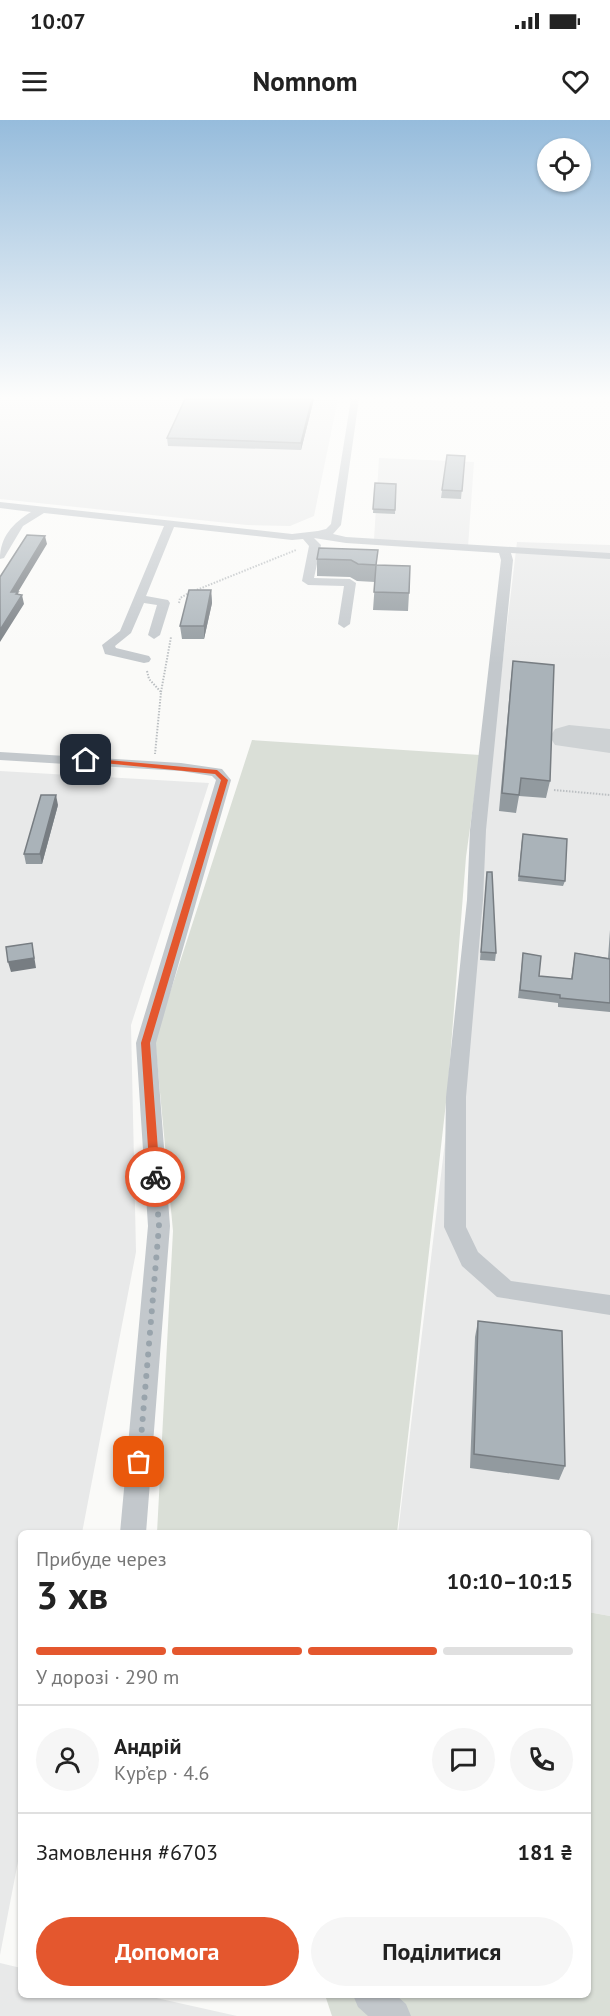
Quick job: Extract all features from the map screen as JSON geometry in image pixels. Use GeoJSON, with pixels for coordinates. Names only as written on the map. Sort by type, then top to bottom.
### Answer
{"type":"FeatureCollection","features":[{"type":"Feature","properties":{"kind":"street"},"geometry":{"type":"LineString","coordinates":[[312,538],[330,531],[336,525],[342,487]]}},
{"type":"Feature","properties":{"kind":"street"},"geometry":{"type":"LineString","coordinates":[[0,505],[312,538],[610,556]]}},
{"type":"Feature","properties":{"kind":"street"},"geometry":{"type":"LineString","coordinates":[[0,556],[20,524],[42,510]]}},
{"type":"Feature","properties":{"kind":"street"},"geometry":{"type":"LineString","coordinates":[[144,659],[110,651],[108,645],[125,633],[170,524]]}},
{"type":"Feature","properties":{"kind":"street"},"geometry":{"type":"LineString","coordinates":[[312,538],[315,552],[308,581],[350,583],[344,624]]}},
{"type":"Feature","properties":{"kind":"street"},"geometry":{"type":"LineString","coordinates":[[504,549],[507,560],[478,830],[475,900],[456,1097],[455,1227],[470,1258],[505,1290],[610,1305]]}},
{"type":"Feature","properties":{"kind":"street"},"geometry":{"type":"LineString","coordinates":[[139,598],[164,603],[154,635]]}},
{"type":"Feature","properties":{"kind":"street"},"geometry":{"type":"LineString","coordinates":[[0,756],[154,765],[217,772],[224,780],[146,1043],[159,1226],[133,1530]]}},
{"type":"Feature","properties":{"kind":"street"},"geometry":{"type":"LineString","coordinates":[[373,1998],[394,2016]]}},
{"type":"Feature","properties":{"kind":"path"},"geometry":{"type":"LineString","coordinates":[[178,609],[180,598],[189,593],[312,538]]}},
{"type":"Feature","properties":{"kind":"path"},"geometry":{"type":"LineString","coordinates":[[154,765],[161,692],[172,630]]}},
{"type":"Feature","properties":{"kind":"path"},"geometry":{"type":"LineString","coordinates":[[144,659],[149,679],[161,692]]}},
{"type":"Feature","properties":{"kind":"path"},"geometry":{"type":"LineString","coordinates":[[554,790],[610,795]]}},
{"type":"Feature","properties":{"kind":"shaded area"},"geometry":{"type":"Polygon","coordinates":[[[0,487],[320,487],[314,516],[290,526],[247,525],[0,499],[0,487]]]}},
{"type":"Feature","properties":{"kind":"shaded area"},"geometry":{"type":"Polygon","coordinates":[[[377,487],[472,487],[468,547],[374,540],[377,487]]]}},
{"type":"Feature","properties":{"kind":"shaded area"},"geometry":{"type":"Polygon","coordinates":[[[517,542],[610,545],[610,1616],[591,1613],[591,1530],[398,1530],[517,542]]]}},
{"type":"Feature","properties":{"kind":"shaded area"},"geometry":{"type":"Polygon","coordinates":[[[252,740],[480,755],[466,857],[448,1085],[397,1530],[157,1530],[173,1231],[155,1039],[252,740]]]}},
{"type":"Feature","properties":{"kind":"shaded area"},"geometry":{"type":"Polygon","coordinates":[[[0,771],[209,783],[131,1025],[136,1252],[83,1530],[18,1530],[18,1862],[0,1955],[0,771]]]}},
{"type":"Feature","properties":{"kind":"shaded area"},"geometry":{"type":"Polygon","coordinates":[[[591,1613],[610,1616],[610,2016],[332,2016],[326,1998],[591,1998],[591,1613]]]}},
{"type":"Feature","properties":{"kind":"shaded area"},"geometry":{"type":"Polygon","coordinates":[[[0,1963],[18,1967],[18,1998],[156,1998],[237,2016],[0,2016],[0,1963]]]}},
{"type":"Feature","properties":{"kind":"building"},"geometry":{"type":"Polygon","coordinates":[[[375,487],[396,487],[395,510],[373,509],[375,487]]]}},
{"type":"Feature","properties":{"kind":"building"},"geometry":{"type":"Polygon","coordinates":[[[442,487],[462,487],[462,491],[442,490],[442,487]]]}},
{"type":"Feature","properties":{"kind":"building"},"geometry":{"type":"Polygon","coordinates":[[[27,535],[45,536],[11,592],[18,592],[16,594],[22,595],[0,630],[0,577],[27,535]]]}},
{"type":"Feature","properties":{"kind":"building"},"geometry":{"type":"Polygon","coordinates":[[[319,548],[378,550],[376,565],[358,564],[351,560],[317,559],[319,548]]]}},
{"type":"Feature","properties":{"kind":"building"},"geometry":{"type":"Polygon","coordinates":[[[376,565],[410,566],[409,593],[374,592],[376,565]]]}},
{"type":"Feature","properties":{"kind":"building"},"geometry":{"type":"Polygon","coordinates":[[[189,590],[211,590],[204,626],[180,626],[189,590]]]}},
{"type":"Feature","properties":{"kind":"building"},"geometry":{"type":"Polygon","coordinates":[[[513,661],[554,665],[550,781],[521,778],[519,795],[502,793],[513,661]]]}},
{"type":"Feature","properties":{"kind":"building"},"geometry":{"type":"Polygon","coordinates":[[[41,795],[56,795],[40,854],[24,854],[41,795]]]}},
{"type":"Feature","properties":{"kind":"building"},"geometry":{"type":"Polygon","coordinates":[[[523,834],[567,839],[565,881],[519,876],[523,834]]]}},
{"type":"Feature","properties":{"kind":"building"},"geometry":{"type":"Polygon","coordinates":[[[487,872],[492,872],[496,953],[481,952],[487,872]]]}},
{"type":"Feature","properties":{"kind":"building"},"geometry":{"type":"Polygon","coordinates":[[[32,943],[34,958],[8,962],[6,947],[32,943]]]}},
{"type":"Feature","properties":{"kind":"building"},"geometry":{"type":"Polygon","coordinates":[[[523,953],[541,956],[539,976],[572,979],[575,953],[610,959],[610,1003],[560,998],[560,995],[520,990],[523,953]]]}},
{"type":"Feature","properties":{"kind":"building"},"geometry":{"type":"Polygon","coordinates":[[[478,1321],[562,1331],[565,1466],[474,1454],[478,1321]]]}},
{"type":"Feature","properties":{"kind":"taxiway"},"geometry":{"type":"LineString","coordinates":[[569,737],[610,741]]}},
{"type":"Feature","properties":{"kind":"way so far"},"geometry":{"type":"LineString","coordinates":[[139,1462],[159,1226],[155,1177]]}},
{"type":"Feature","properties":{"kind":"route"},"geometry":{"type":"LineString","coordinates":[[86,760],[217,772],[224,780],[146,1043],[155,1177]]}}]}
